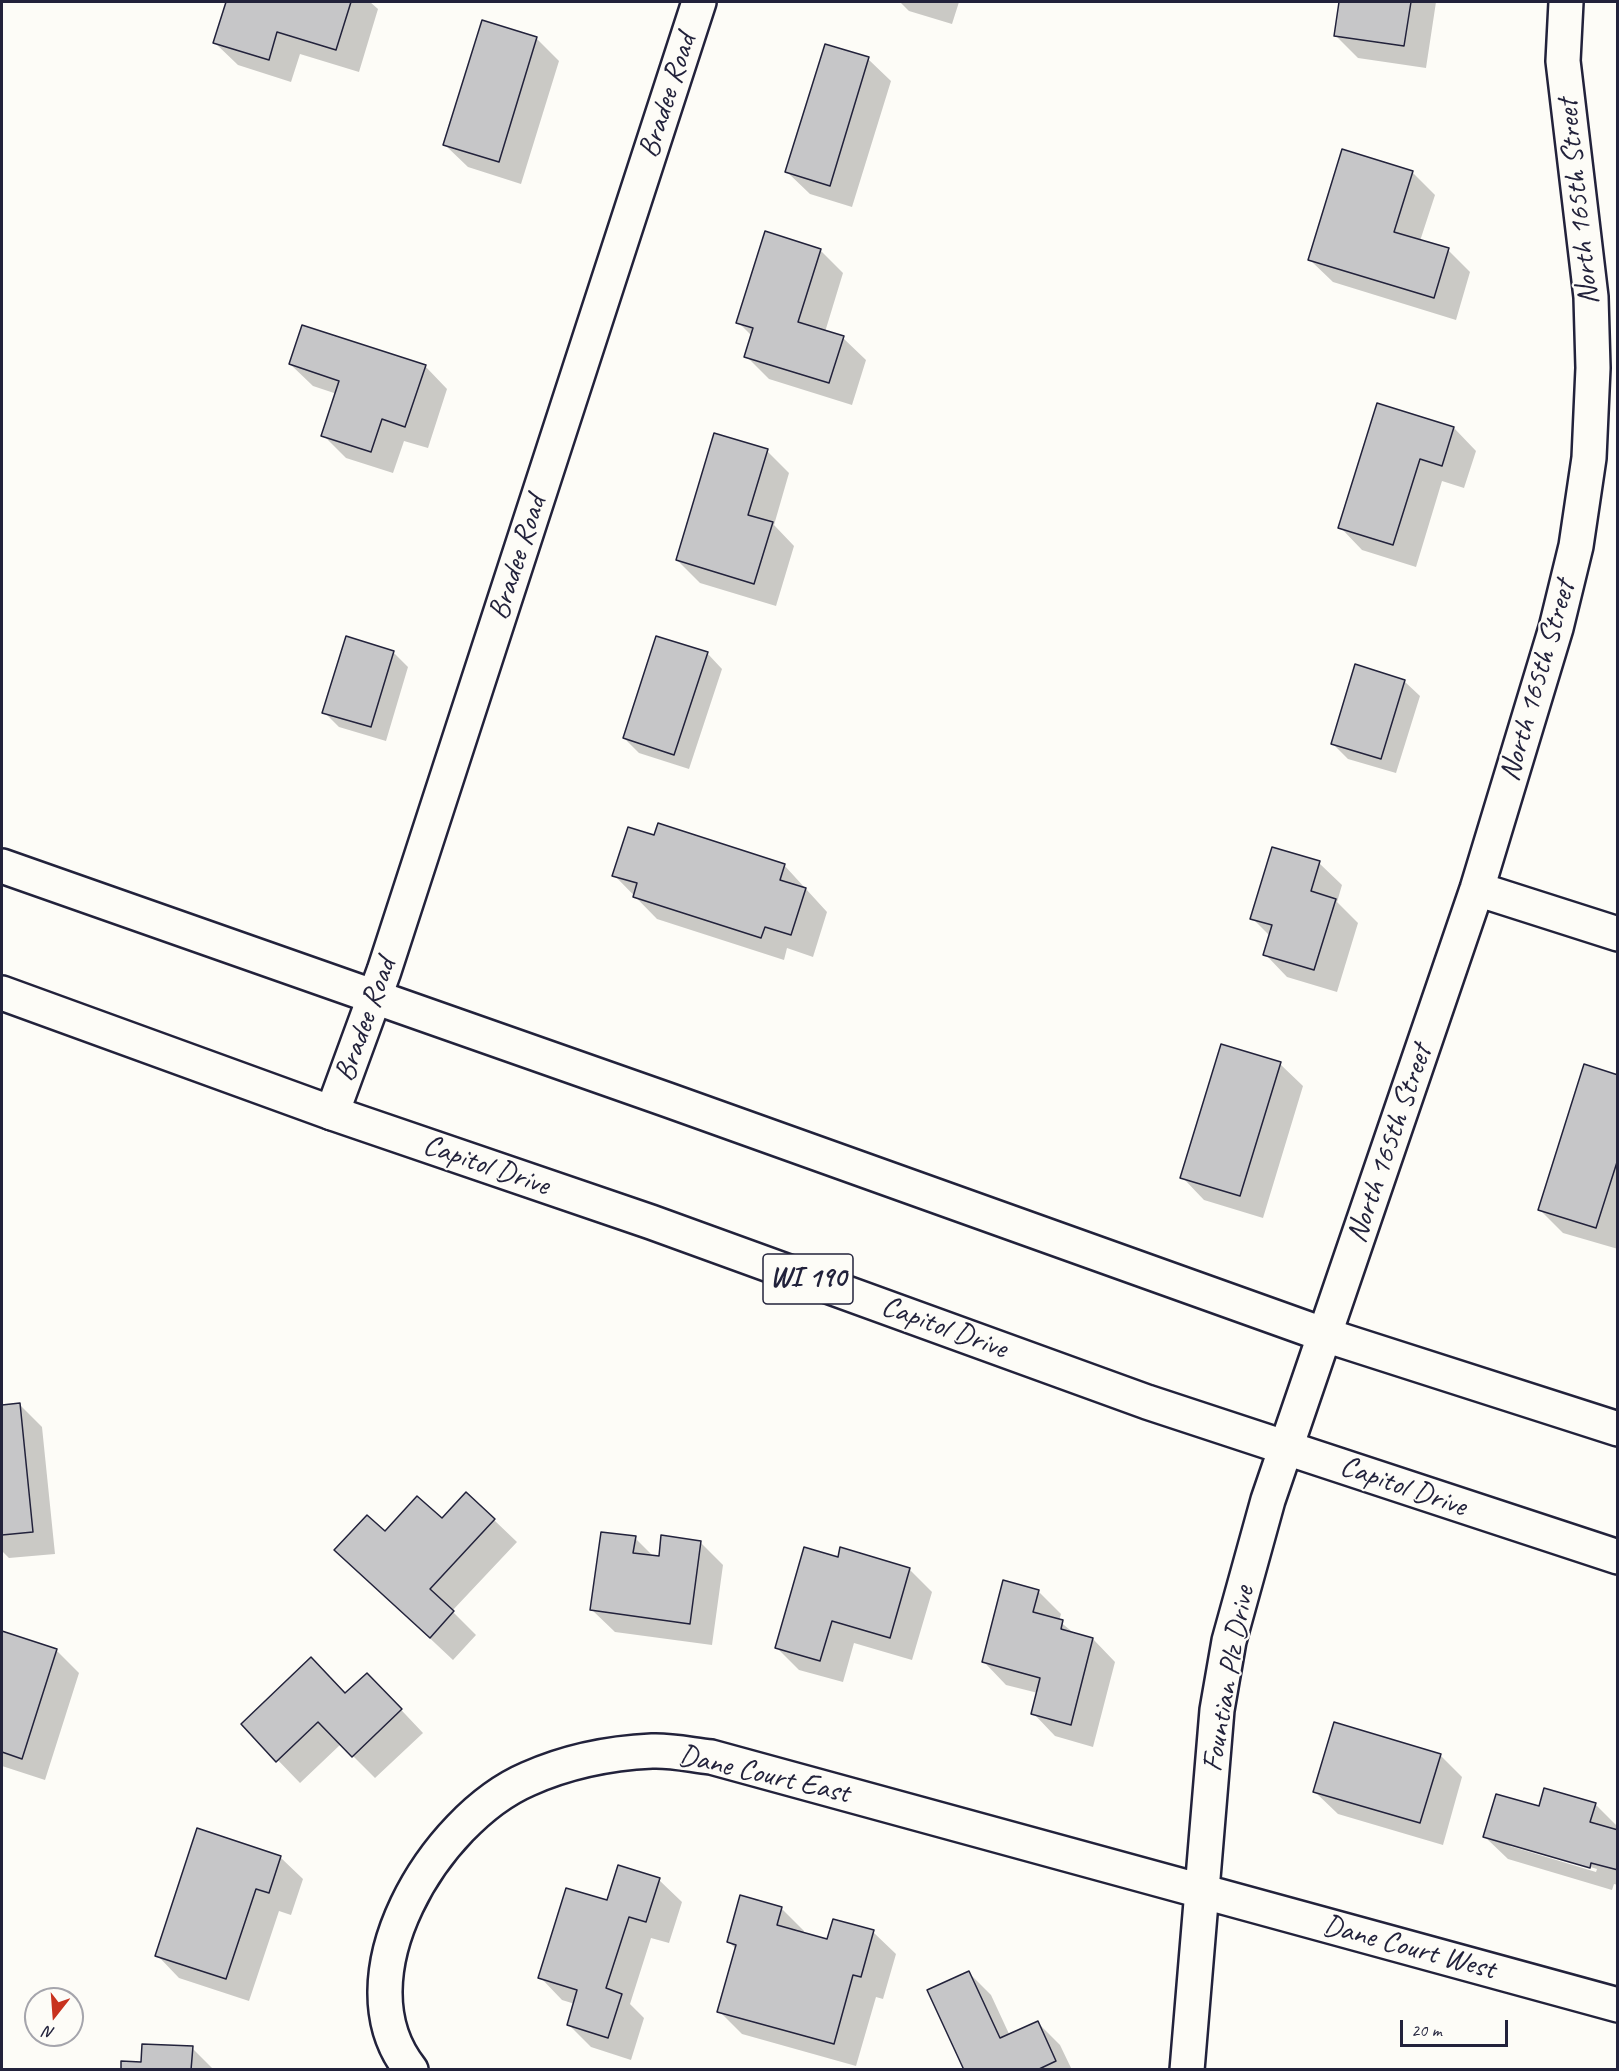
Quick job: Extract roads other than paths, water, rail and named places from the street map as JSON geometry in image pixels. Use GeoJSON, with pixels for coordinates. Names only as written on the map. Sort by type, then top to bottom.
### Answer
{"type":"FeatureCollection","features":[{"type":"Feature","properties":{"kind":"street","name":"Bradee Road"},"geometry":{"type":"LineString","coordinates":[[332,1113],[375,997],[699,2]]}},
{"type":"Feature","properties":{"kind":"street","name":"North 165th Street"},"geometry":{"type":"LineString","coordinates":[[1325,1335],[1478,889],[1556,627],[1576,546],[1589,458],[1593,368],[1591,297],[1563,61],[1566,2]]}},
{"type":"Feature","properties":{"kind":"street"},"geometry":{"type":"LineString","coordinates":[[2,866],[1325,1335],[1617,1429]]}},
{"type":"Feature","properties":{"kind":"street"},"geometry":{"type":"LineString","coordinates":[[1478,889],[1617,934]]}},
{"type":"Feature","properties":{"kind":"street","name":"Capitol Drive"},"geometry":{"type":"LineString","coordinates":[[2,993],[332,1113],[651,1222],[1147,1402],[1617,1557]]}},
{"type":"Feature","properties":{"kind":"street","name":"Fountian Plz Drive"},"geometry":{"type":"LineString","coordinates":[[1187,2070],[1200,1892],[1217,1710],[1229,1641],[1265,1510],[1325,1335]]}},
{"type":"Feature","properties":{"kind":"street","name":"Dane Court East"},"geometry":{"type":"LineString","coordinates":[[411,2070],[390,2034],[384,1996],[393,1938],[408,1901],[454,1833],[490,1803],[526,1780],[563,1766],[605,1756],[654,1751],[711,1757],[1121,1867],[1200,1892]]}},
{"type":"Feature","properties":{"kind":"street","name":"Dane Court West"},"geometry":{"type":"LineString","coordinates":[[1200,1892],[1617,2005]]}}]}
